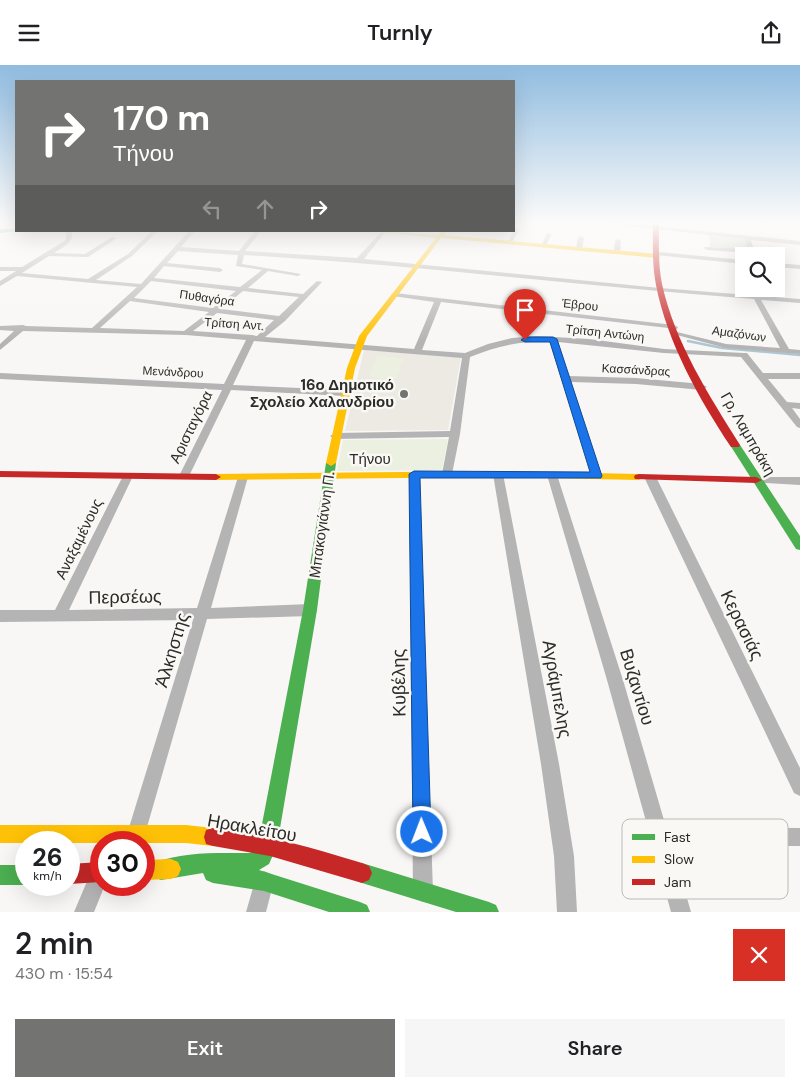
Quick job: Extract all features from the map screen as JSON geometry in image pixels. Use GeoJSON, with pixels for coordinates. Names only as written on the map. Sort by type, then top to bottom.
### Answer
{"type":"FeatureCollection","features":[{"type":"Feature","properties":{"kind":"street"},"geometry":{"type":"LineString","coordinates":[[0,284],[33,263]]}},
{"type":"Feature","properties":{"kind":"street"},"geometry":{"type":"LineString","coordinates":[[89,281],[118,263]]}},
{"type":"Feature","properties":{"kind":"street"},"geometry":{"type":"LineString","coordinates":[[239,263],[238,265],[265,271],[298,274]]}},
{"type":"Feature","properties":{"kind":"street"},"geometry":{"type":"LineString","coordinates":[[384,263],[660,290],[735,295]]}},
{"type":"Feature","properties":{"kind":"street","name":"Μπακογιάννη Π."},"geometry":{"type":"LineString","coordinates":[[267,846],[310,610],[328,475],[345,393],[358,346],[369,328],[421,263]]}},
{"type":"Feature","properties":{"kind":"street","name":"Γρ, Λαμπράκη"},"geometry":{"type":"LineString","coordinates":[[658,263],[660,290],[683,349],[702,387],[756,480],[800,546]]}},
{"type":"Feature","properties":{"kind":"street"},"geometry":{"type":"LineString","coordinates":[[94,329],[130,299],[161,264],[220,269]]}},
{"type":"Feature","properties":{"kind":"street"},"geometry":{"type":"LineString","coordinates":[[785,266],[800,267]]}},
{"type":"Feature","properties":{"kind":"street"},"geometry":{"type":"LineString","coordinates":[[0,269],[23,269]]}},
{"type":"Feature","properties":{"kind":"street"},"geometry":{"type":"LineString","coordinates":[[186,333],[265,271]]}},
{"type":"Feature","properties":{"kind":"street"},"geometry":{"type":"LineString","coordinates":[[16,274],[143,286]]}},
{"type":"Feature","properties":{"kind":"street"},"geometry":{"type":"LineString","coordinates":[[149,279],[305,296]]}},
{"type":"Feature","properties":{"kind":"street"},"geometry":{"type":"LineString","coordinates":[[257,337],[282,319],[319,282]]}},
{"type":"Feature","properties":{"kind":"street","name":"Έβρου"},"geometry":{"type":"LineString","coordinates":[[395,295],[675,330]]}},
{"type":"Feature","properties":{"kind":"street"},"geometry":{"type":"LineString","coordinates":[[756,297],[800,301]]}},
{"type":"Feature","properties":{"kind":"street"},"geometry":{"type":"LineString","coordinates":[[756,297],[786,351]]}},
{"type":"Feature","properties":{"kind":"street","name":"Πυθαγόρα"},"geometry":{"type":"LineString","coordinates":[[130,299],[282,319]]}},
{"type":"Feature","properties":{"kind":"street"},"geometry":{"type":"LineString","coordinates":[[417,352],[438,301]]}},
{"type":"Feature","properties":{"kind":"street"},"geometry":{"type":"LineString","coordinates":[[0,349],[23,327]]}},
{"type":"Feature","properties":{"kind":"street","name":"Τρίτση Αντ."},"geometry":{"type":"LineString","coordinates":[[0,328],[94,329],[257,337],[466,356]]}},
{"type":"Feature","properties":{"kind":"street","name":"Αμαζόνων"},"geometry":{"type":"LineString","coordinates":[[675,330],[720,345],[800,352]]}},
{"type":"Feature","properties":{"kind":"street","name":"Αρισταγόρα"},"geometry":{"type":"LineString","coordinates":[[184,477],[228,387],[257,337]]}},
{"type":"Feature","properties":{"kind":"street"},"geometry":{"type":"LineString","coordinates":[[553,339],[597,476]]}},
{"type":"Feature","properties":{"kind":"street","name":"Τρίτση Αντώνη"},"geometry":{"type":"LineString","coordinates":[[466,356],[505,341],[553,339],[744,355],[800,425]]}},
{"type":"Feature","properties":{"kind":"street"},"geometry":{"type":"LineString","coordinates":[[447,474],[455,435],[466,356]]}},
{"type":"Feature","properties":{"kind":"street","name":"Μενάνδρου"},"geometry":{"type":"LineString","coordinates":[[0,376],[345,393]]}},
{"type":"Feature","properties":{"kind":"street"},"geometry":{"type":"LineString","coordinates":[[761,376],[800,377]]}},
{"type":"Feature","properties":{"kind":"street","name":"Κασσάνδρας"},"geometry":{"type":"LineString","coordinates":[[567,379],[636,381],[702,387]]}},
{"type":"Feature","properties":{"kind":"street"},"geometry":{"type":"LineString","coordinates":[[784,405],[800,406]]}},
{"type":"Feature","properties":{"kind":"street"},"geometry":{"type":"LineString","coordinates":[[335,436],[455,435]]}},
{"type":"Feature","properties":{"kind":"street","name":"Τήνου"},"geometry":{"type":"LineString","coordinates":[[0,474],[243,477],[498,474],[800,481]]}},
{"type":"Feature","properties":{"kind":"street","name":"Κυβέλης"},"geometry":{"type":"LineString","coordinates":[[414,474],[423,892]]}},
{"type":"Feature","properties":{"kind":"street","name":"Αγράμπελης"},"geometry":{"type":"LineString","coordinates":[[498,474],[550,764],[564,856],[567,912]]}},
{"type":"Feature","properties":{"kind":"street","name":"Βυζαντίου"},"geometry":{"type":"LineString","coordinates":[[552,475],[655,819]]}},
{"type":"Feature","properties":{"kind":"street","name":"Αναξαμένους"},"geometry":{"type":"LineString","coordinates":[[60,616],[128,476]]}},
{"type":"Feature","properties":{"kind":"street","name":"Άλκηστης"},"geometry":{"type":"LineString","coordinates":[[137,831],[243,477]]}},
{"type":"Feature","properties":{"kind":"street","name":"Κερασιάς"},"geometry":{"type":"LineString","coordinates":[[651,479],[800,787]]}},
{"type":"Feature","properties":{"kind":"street","name":"Περσέως"},"geometry":{"type":"LineString","coordinates":[[0,616],[202,614],[310,610]]}},
{"type":"Feature","properties":{"kind":"street","name":"Ηρακλείτου"},"geometry":{"type":"LineString","coordinates":[[0,834],[90,834]]}},
{"type":"Feature","properties":{"kind":"street","name":"Ηρακλείτου"},"geometry":{"type":"LineString","coordinates":[[155,834],[186,834],[236,839],[267,846],[489,912]]}},
{"type":"Feature","properties":{"kind":"street"},"geometry":{"type":"LineString","coordinates":[[161,870],[196,863],[253,863],[262,857],[267,846]]}},
{"type":"Feature","properties":{"kind":"street"},"geometry":{"type":"LineString","coordinates":[[155,870],[228,874],[264,881],[360,912]]}},
{"type":"Feature","properties":{"kind":"street"},"geometry":{"type":"LineString","coordinates":[[0,875],[15,875]]}},
{"type":"Feature","properties":{"kind":"street"},"geometry":{"type":"LineString","coordinates":[[256,912],[264,881]]}},
{"type":"Feature","properties":{"kind":"street"},"geometry":{"type":"LineString","coordinates":[[84,912],[91,896]]}},
{"type":"Feature","properties":{"kind":"street","name":"Βυζαντίου"},"geometry":{"type":"LineString","coordinates":[[678,899],[682,912]]}},
{"type":"Feature","properties":{"kind":"shaded area","name":"16ο Δημοτικό Σχολείο Χαλανδρίου"},"geometry":{"type":"Polygon","coordinates":[[[364,350],[461,357],[448,430],[345,431],[364,350]]]}},
{"type":"Feature","properties":{"kind":"green space"},"geometry":{"type":"Polygon","coordinates":[[[377,356],[403,358],[397,379],[369,377],[377,356]]]}},
{"type":"Feature","properties":{"kind":"green space"},"geometry":{"type":"Polygon","coordinates":[[[448,439],[442,470],[337,471],[343,440],[448,439]]]}},
{"type":"Feature","properties":{"kind":"waterway"},"geometry":{"type":"LineString","coordinates":[[688,341],[722,348],[800,355]]}},
{"type":"Feature","properties":{"kind":"traffic: fast"},"geometry":{"type":"LineString","coordinates":[[735,445],[800,546]]}},
{"type":"Feature","properties":{"kind":"traffic: fast"},"geometry":{"type":"LineString","coordinates":[[161,870],[197,863],[253,863],[262,857],[267,846],[310,610],[331,463]]}},
{"type":"Feature","properties":{"kind":"traffic: fast"},"geometry":{"type":"LineString","coordinates":[[213,873],[264,881],[360,912]]}},
{"type":"Feature","properties":{"kind":"traffic: fast"},"geometry":{"type":"LineString","coordinates":[[362,873],[489,912]]}},
{"type":"Feature","properties":{"kind":"traffic: fast"},"geometry":{"type":"LineString","coordinates":[[0,875],[15,875]]}},
{"type":"Feature","properties":{"kind":"traffic: slow"},"geometry":{"type":"LineString","coordinates":[[331,463],[351,368],[363,336],[420,263]]}},
{"type":"Feature","properties":{"kind":"traffic: slow"},"geometry":{"type":"LineString","coordinates":[[216,477],[498,474],[639,477]]}},
{"type":"Feature","properties":{"kind":"traffic: slow"},"geometry":{"type":"LineString","coordinates":[[0,834],[186,834],[213,837]]}},
{"type":"Feature","properties":{"kind":"traffic: slow"},"geometry":{"type":"LineString","coordinates":[[155,870],[171,869]]}},
{"type":"Feature","properties":{"kind":"traffic: jam"},"geometry":{"type":"LineString","coordinates":[[657,263],[659,285],[664,305],[680,347],[701,388],[735,445]]}},
{"type":"Feature","properties":{"kind":"traffic: jam"},"geometry":{"type":"LineString","coordinates":[[0,474],[216,477]]}},
{"type":"Feature","properties":{"kind":"traffic: jam"},"geometry":{"type":"LineString","coordinates":[[639,477],[756,480]]}},
{"type":"Feature","properties":{"kind":"traffic: jam"},"geometry":{"type":"LineString","coordinates":[[213,837],[270,847],[362,873]]}},
{"type":"Feature","properties":{"kind":"traffic: jam"},"geometry":{"type":"LineString","coordinates":[[80,873],[90,873]]}},
{"type":"Feature","properties":{"kind":"place","name":"16ο Δημοτικό Σχολείο Χαλανδρίου"},"geometry":{"type":"Point","coordinates":[404,394]}},
{"type":"Feature","properties":{"kind":"route"},"geometry":{"type":"LineString","coordinates":[[422,832],[414,474],[597,476],[553,339],[525,340]]}}]}
